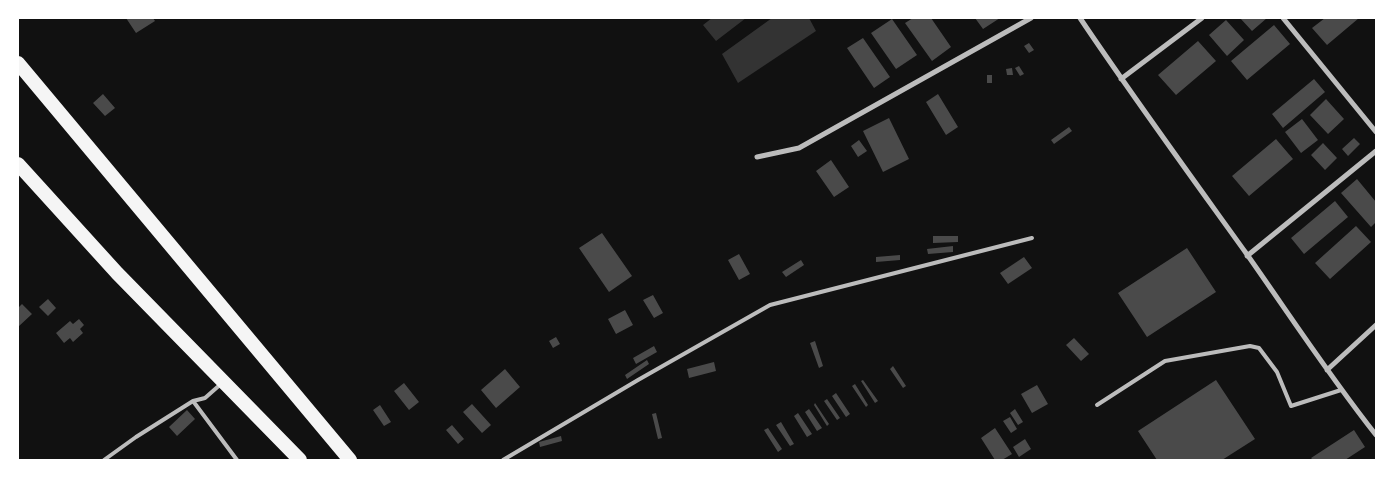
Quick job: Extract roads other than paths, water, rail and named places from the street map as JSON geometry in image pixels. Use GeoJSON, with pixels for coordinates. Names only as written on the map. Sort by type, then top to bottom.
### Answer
{"type":"FeatureCollection","features":[{"type":"Feature","properties":{"kind":"highway"},"geometry":{"type":"LineString","coordinates":[[18,63],[350,460]]}},
{"type":"Feature","properties":{"kind":"highway"},"geometry":{"type":"LineString","coordinates":[[18,164],[117,273],[300,460]]}},
{"type":"Feature","properties":{"kind":"street"},"geometry":{"type":"LineString","coordinates":[[757,157],[799,148],[1031,18]]}},
{"type":"Feature","properties":{"kind":"street"},"geometry":{"type":"LineString","coordinates":[[1080,18],[1121,80],[1341,390],[1376,435]]}},
{"type":"Feature","properties":{"kind":"street"},"geometry":{"type":"LineString","coordinates":[[1121,80],[1202,18]]}},
{"type":"Feature","properties":{"kind":"street"},"geometry":{"type":"LineString","coordinates":[[1283,18],[1376,132]]}},
{"type":"Feature","properties":{"kind":"street"},"geometry":{"type":"LineString","coordinates":[[1247,256],[1376,150]]}},
{"type":"Feature","properties":{"kind":"street"},"geometry":{"type":"LineString","coordinates":[[1327,370],[1376,325]]}},
{"type":"Feature","properties":{"kind":"lane"},"geometry":{"type":"LineString","coordinates":[[503,460],[638,380],[770,306],[1032,238]]}},
{"type":"Feature","properties":{"kind":"lane"},"geometry":{"type":"LineString","coordinates":[[1097,405],[1165,361],[1250,346],[1259,348],[1277,372],[1291,406],[1341,390]]}},
{"type":"Feature","properties":{"kind":"lane"},"geometry":{"type":"LineString","coordinates":[[104,460],[193,401],[205,398],[224,382]]}},
{"type":"Feature","properties":{"kind":"lane"},"geometry":{"type":"LineString","coordinates":[[193,401],[237,460]]}}]}
